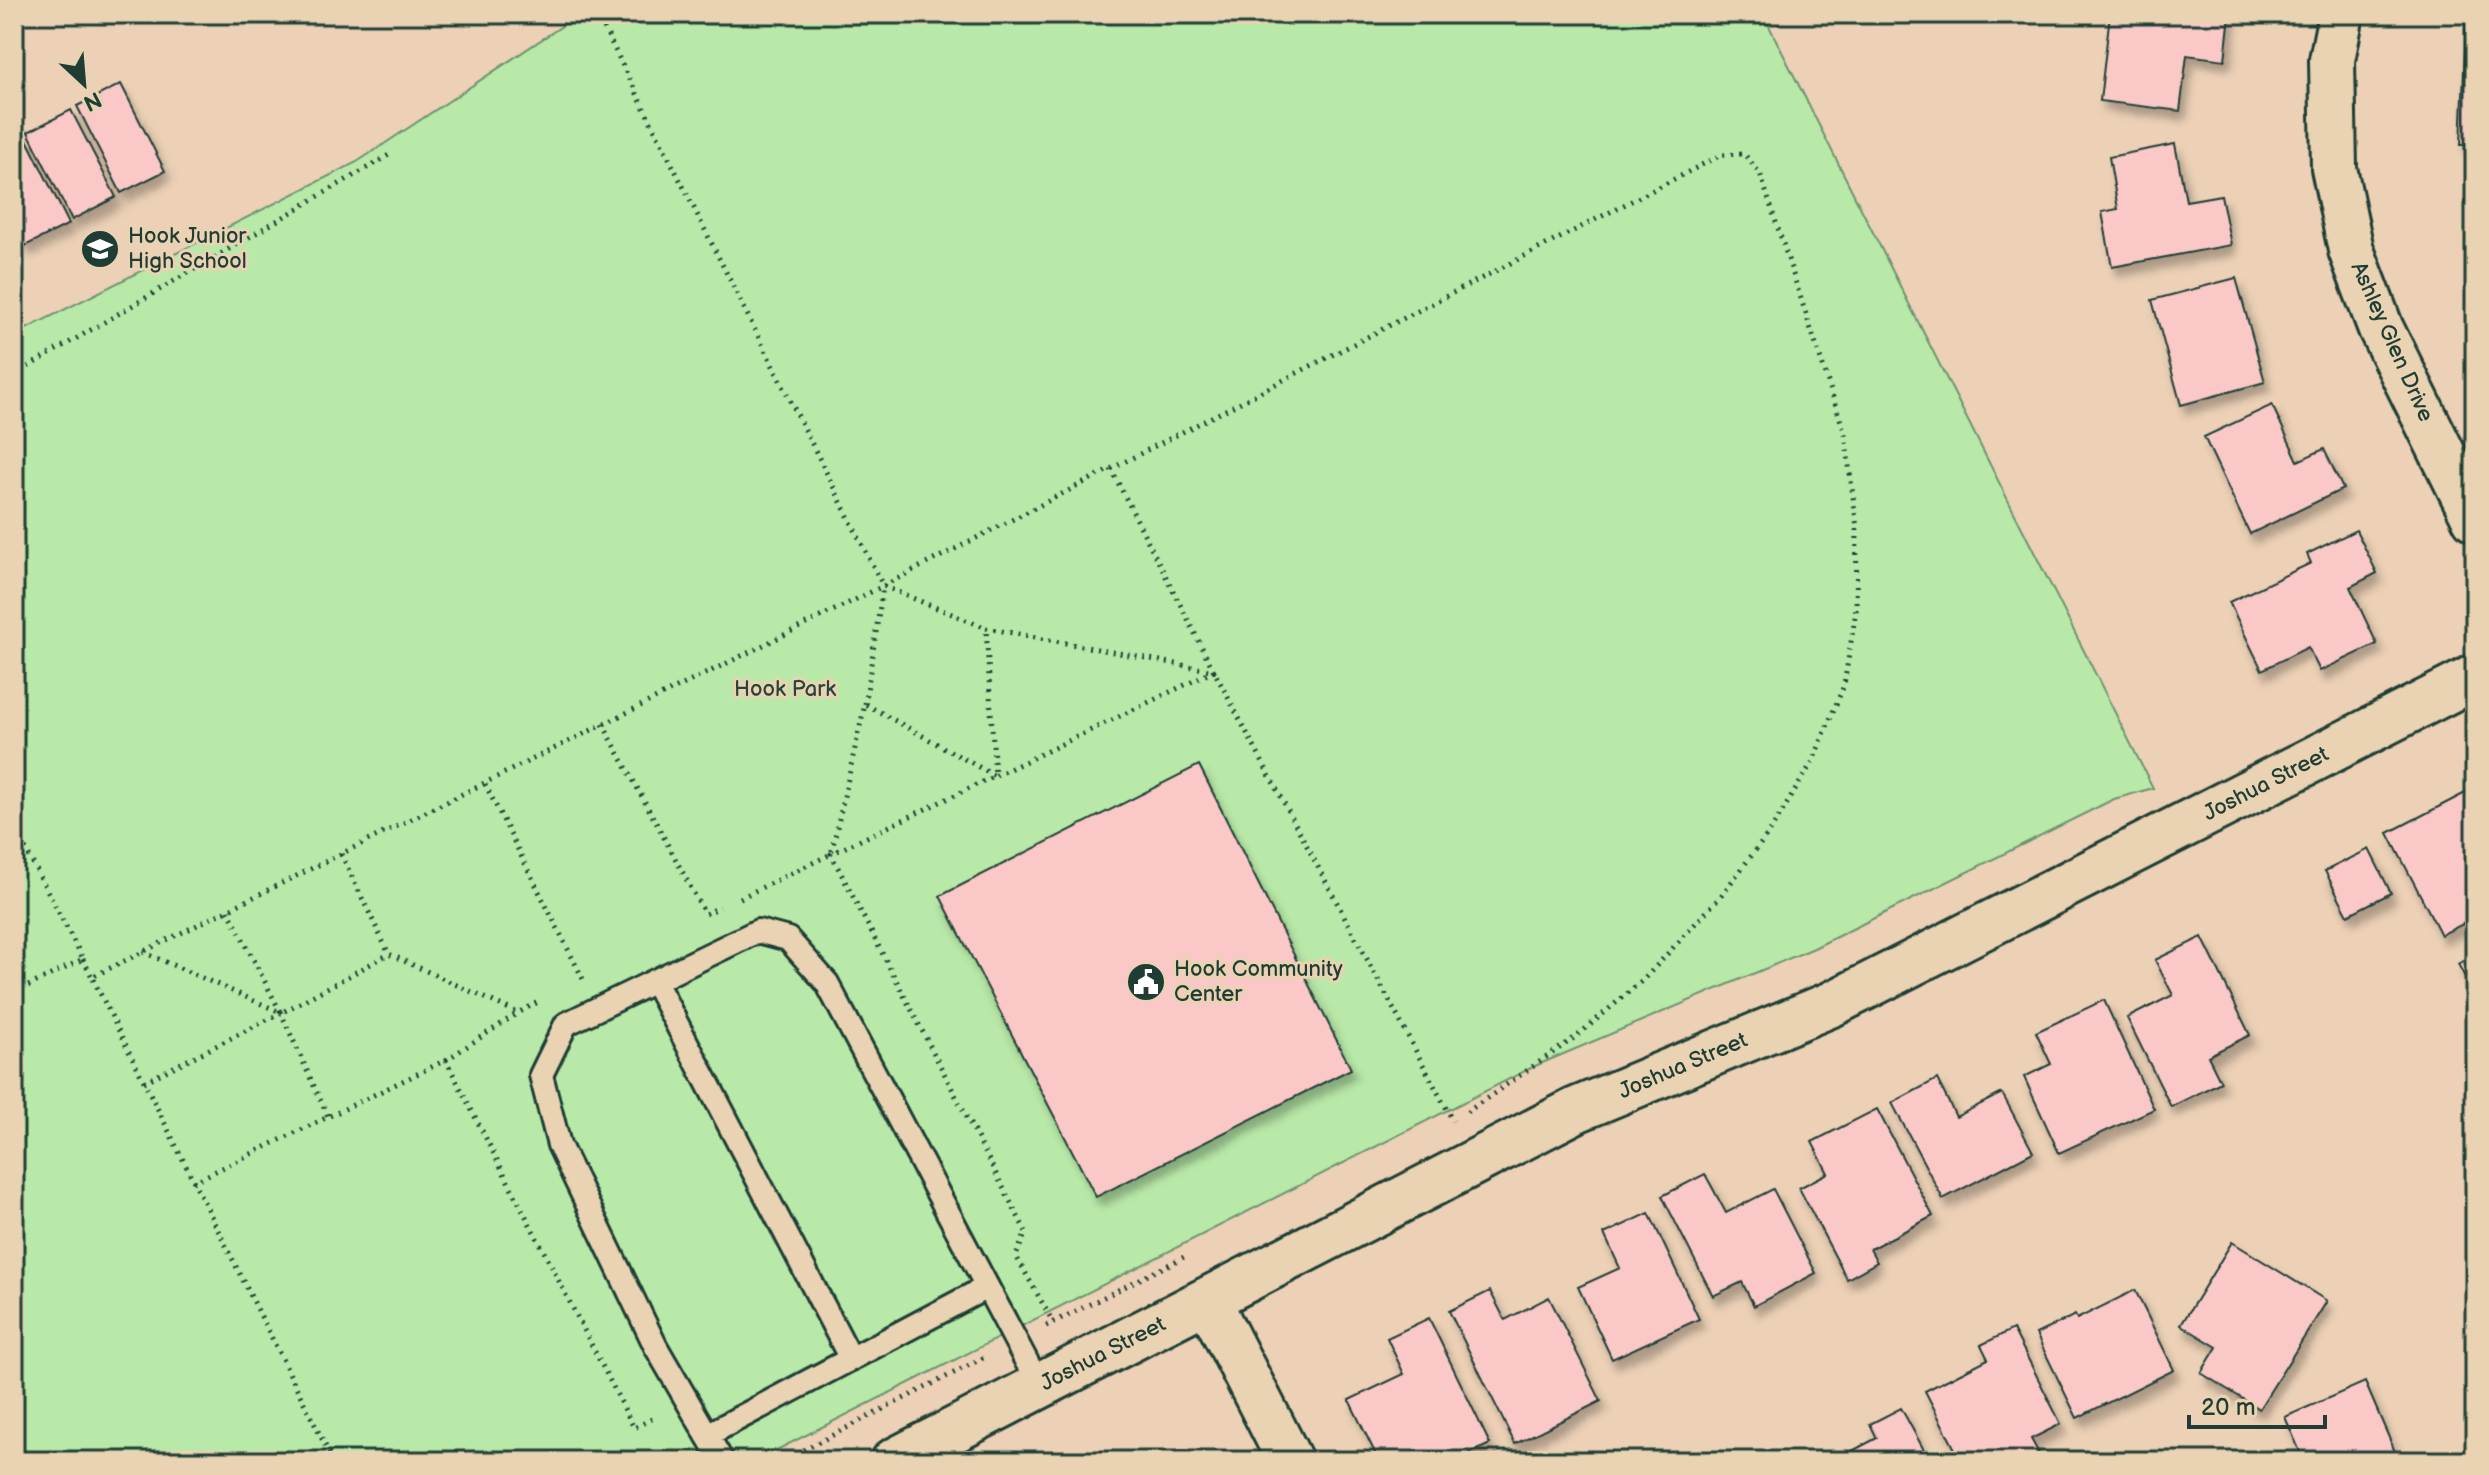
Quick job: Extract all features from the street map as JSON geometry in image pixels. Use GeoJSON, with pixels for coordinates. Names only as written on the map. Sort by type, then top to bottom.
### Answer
{"type":"FeatureCollection","features":[{"type":"Feature","properties":{"kind":"street","name":"Ashley Glen Drive"},"geometry":{"type":"LineString","coordinates":[[2341,14],[2332,60],[2334,168],[2351,250],[2381,329],[2475,519]]}},
{"type":"Feature","properties":{"kind":"street","name":"Joshua Street"},"geometry":{"type":"LineString","coordinates":[[894,1461],[1576,1110],[1832,1004],[2475,677]]}},
{"type":"Feature","properties":{"kind":"street"},"geometry":{"type":"LineString","coordinates":[[1208,1300],[1290,1461]]}},
{"type":"Feature","properties":{"kind":"lane"},"geometry":{"type":"LineString","coordinates":[[722,1461],[656,1347],[559,1145],[541,1075],[566,1024],[758,931],[788,939],[827,983],[1040,1387]]}},
{"type":"Feature","properties":{"kind":"lane"},"geometry":{"type":"LineString","coordinates":[[655,982],[851,1359]]}},
{"type":"Feature","properties":{"kind":"lane"},"geometry":{"type":"LineString","coordinates":[[707,1435],[987,1287]]}},
{"type":"Feature","properties":{"kind":"path"},"geometry":{"type":"LineString","coordinates":[[597,14],[883,586],[865,704],[831,854],[1026,1232],[1016,1256],[1053,1322]]}},
{"type":"Feature","properties":{"kind":"path"},"geometry":{"type":"LineString","coordinates":[[92,977],[883,586],[1721,155],[1744,154],[1760,173],[1845,434],[1857,528],[1856,611],[1844,685],[1813,761],[1771,830],[1720,897],[1644,979],[1577,1036],[1453,1121],[1214,671],[1111,469]]}},
{"type":"Feature","properties":{"kind":"path"},"geometry":{"type":"LineString","coordinates":[[14,375],[389,155]]}},
{"type":"Feature","properties":{"kind":"path"},"geometry":{"type":"LineString","coordinates":[[883,586],[986,628],[1214,671]]}},
{"type":"Feature","properties":{"kind":"path"},"geometry":{"type":"LineString","coordinates":[[986,628],[995,776]]}},
{"type":"Feature","properties":{"kind":"path"},"geometry":{"type":"LineString","coordinates":[[603,724],[705,914],[1214,671]]}},
{"type":"Feature","properties":{"kind":"path"},"geometry":{"type":"LineString","coordinates":[[865,704],[995,776]]}},
{"type":"Feature","properties":{"kind":"path"},"geometry":{"type":"LineString","coordinates":[[485,784],[584,978],[570,985]]}},
{"type":"Feature","properties":{"kind":"path"},"geometry":{"type":"LineString","coordinates":[[14,827],[333,1461]]}},
{"type":"Feature","properties":{"kind":"path"},"geometry":{"type":"LineString","coordinates":[[341,854],[389,954],[518,1013]]}},
{"type":"Feature","properties":{"kind":"path"},"geometry":{"type":"LineString","coordinates":[[228,910],[281,1013],[328,1117]]}},
{"type":"Feature","properties":{"kind":"path"},"geometry":{"type":"LineString","coordinates":[[142,952],[281,1013]]}},
{"type":"Feature","properties":{"kind":"path"},"geometry":{"type":"LineString","coordinates":[[144,1082],[389,954]]}},
{"type":"Feature","properties":{"kind":"path"},"geometry":{"type":"LineString","coordinates":[[14,993],[83,959]]}},
{"type":"Feature","properties":{"kind":"path"},"geometry":{"type":"LineString","coordinates":[[193,1182],[446,1060],[544,999]]}},
{"type":"Feature","properties":{"kind":"path"},"geometry":{"type":"LineString","coordinates":[[446,1060],[634,1428],[658,1415]]}},
{"type":"Feature","properties":{"kind":"path"},"geometry":{"type":"LineString","coordinates":[[782,1461],[1196,1250]]}},
{"type":"Feature","properties":{"kind":"green space","name":"Hook Park"},"geometry":{"type":"Polygon","coordinates":[[[580,14],[1763,14],[2153,788],[2114,799],[1814,948],[1535,1066],[755,1461],[14,1461],[14,335],[357,162],[580,14]]]}},
{"type":"Feature","properties":{"kind":"building"},"geometry":{"type":"Polygon","coordinates":[[[2110,14],[2230,14],[2225,60],[2187,55],[2180,111],[2100,101],[2110,14]]]}},
{"type":"Feature","properties":{"kind":"building"},"geometry":{"type":"Polygon","coordinates":[[[2466,24],[2475,24],[2475,145],[2461,145],[2466,24]]]}},
{"type":"Feature","properties":{"kind":"building"},"geometry":{"type":"Polygon","coordinates":[[[121,84],[165,171],[121,193],[77,106],[121,84]]]}},
{"type":"Feature","properties":{"kind":"building"},"geometry":{"type":"Polygon","coordinates":[[[71,110],[116,197],[72,220],[28,132],[71,110]]]}},
{"type":"Feature","properties":{"kind":"building"},"geometry":{"type":"Polygon","coordinates":[[[25,136],[69,224],[25,246],[14,224],[14,142],[25,136]]]}},
{"type":"Feature","properties":{"kind":"building"},"geometry":{"type":"Polygon","coordinates":[[[2175,144],[2186,201],[2221,195],[2231,245],[2112,267],[2102,212],[2118,209],[2109,157],[2175,144]]]}},
{"type":"Feature","properties":{"kind":"building"},"geometry":{"type":"Polygon","coordinates":[[[2236,278],[2265,382],[2181,405],[2152,300],[2236,278]]]}},
{"type":"Feature","properties":{"kind":"building"},"geometry":{"type":"Polygon","coordinates":[[[2272,405],[2298,461],[2324,449],[2343,489],[2250,534],[2204,437],[2272,405]]]}},
{"type":"Feature","properties":{"kind":"building"},"geometry":{"type":"Polygon","coordinates":[[[2356,530],[2377,573],[2350,587],[2377,644],[2320,671],[2308,647],[2262,670],[2229,602],[2311,563],[2307,554],[2356,530]]]}},
{"type":"Feature","properties":{"kind":"building","name":"Hook Community Center"},"geometry":{"type":"Polygon","coordinates":[[[1199,765],[1351,1069],[1096,1197],[940,896],[1199,765]]]}},
{"type":"Feature","properties":{"kind":"building"},"geometry":{"type":"Polygon","coordinates":[[[2475,788],[2475,918],[2441,935],[2388,833],[2475,788]]]}},
{"type":"Feature","properties":{"kind":"building"},"geometry":{"type":"Polygon","coordinates":[[[2369,849],[2391,893],[2348,915],[2325,871],[2369,849]]]}},
{"type":"Feature","properties":{"kind":"building"},"geometry":{"type":"Polygon","coordinates":[[[2202,937],[2250,1035],[2208,1056],[2221,1082],[2171,1107],[2127,1018],[2173,995],[2155,960],[2202,937]]]}},
{"type":"Feature","properties":{"kind":"building"},"geometry":{"type":"Polygon","coordinates":[[[2475,954],[2475,996],[2458,964],[2475,954]]]}},
{"type":"Feature","properties":{"kind":"building"},"geometry":{"type":"Polygon","coordinates":[[[2104,1000],[2154,1109],[2059,1153],[2024,1077],[2051,1064],[2036,1032],[2104,1000]]]}},
{"type":"Feature","properties":{"kind":"building"},"geometry":{"type":"Polygon","coordinates":[[[1937,1079],[1956,1117],[2002,1093],[2033,1152],[1943,1199],[1892,1103],[1937,1079]]]}},
{"type":"Feature","properties":{"kind":"building"},"geometry":{"type":"Polygon","coordinates":[[[1877,1109],[1933,1216],[1870,1249],[1877,1262],[1847,1279],[1799,1188],[1828,1173],[1812,1142],[1877,1109]]]}},
{"type":"Feature","properties":{"kind":"building"},"geometry":{"type":"Polygon","coordinates":[[[1705,1174],[1726,1213],[1773,1189],[1816,1273],[1754,1306],[1742,1282],[1713,1296],[1662,1196],[1705,1174]]]}},
{"type":"Feature","properties":{"kind":"building"},"geometry":{"type":"Polygon","coordinates":[[[1649,1213],[1699,1319],[1612,1359],[1578,1287],[1620,1268],[1604,1234],[1649,1213]]]}},
{"type":"Feature","properties":{"kind":"building"},"geometry":{"type":"Polygon","coordinates":[[[2232,1242],[2327,1301],[2259,1409],[2201,1373],[2217,1347],[2181,1325],[2232,1242]]]}},
{"type":"Feature","properties":{"kind":"building"},"geometry":{"type":"Polygon","coordinates":[[[2135,1290],[2174,1370],[2077,1418],[2036,1334],[2075,1315],[2077,1319],[2135,1290]]]}},
{"type":"Feature","properties":{"kind":"building"},"geometry":{"type":"Polygon","coordinates":[[[1490,1291],[1505,1320],[1549,1297],[1601,1401],[1515,1444],[1449,1311],[1490,1291]]]}},
{"type":"Feature","properties":{"kind":"building"},"geometry":{"type":"Polygon","coordinates":[[[1429,1318],[1490,1444],[1454,1461],[1379,1461],[1349,1400],[1404,1374],[1387,1338],[1429,1318]]]}},
{"type":"Feature","properties":{"kind":"building"},"geometry":{"type":"Polygon","coordinates":[[[2013,1329],[2061,1424],[2031,1439],[2043,1461],[1961,1461],[1925,1391],[1988,1359],[1981,1345],[2013,1329]]]}},
{"type":"Feature","properties":{"kind":"building"},"geometry":{"type":"Polygon","coordinates":[[[2365,1382],[2399,1461],[2304,1461],[2285,1417],[2365,1382]]]}},
{"type":"Feature","properties":{"kind":"building"},"geometry":{"type":"Polygon","coordinates":[[[1901,1408],[1930,1461],[1833,1461],[1877,1438],[1870,1424],[1901,1408]]]}},
{"type":"Feature","properties":{"kind":"place","name":"Hook Junior High School"},"geometry":{"type":"Point","coordinates":[100,249]}},
{"type":"Feature","properties":{"kind":"place","name":"Hook Community Center"},"geometry":{"type":"Point","coordinates":[1146,982]}}]}
